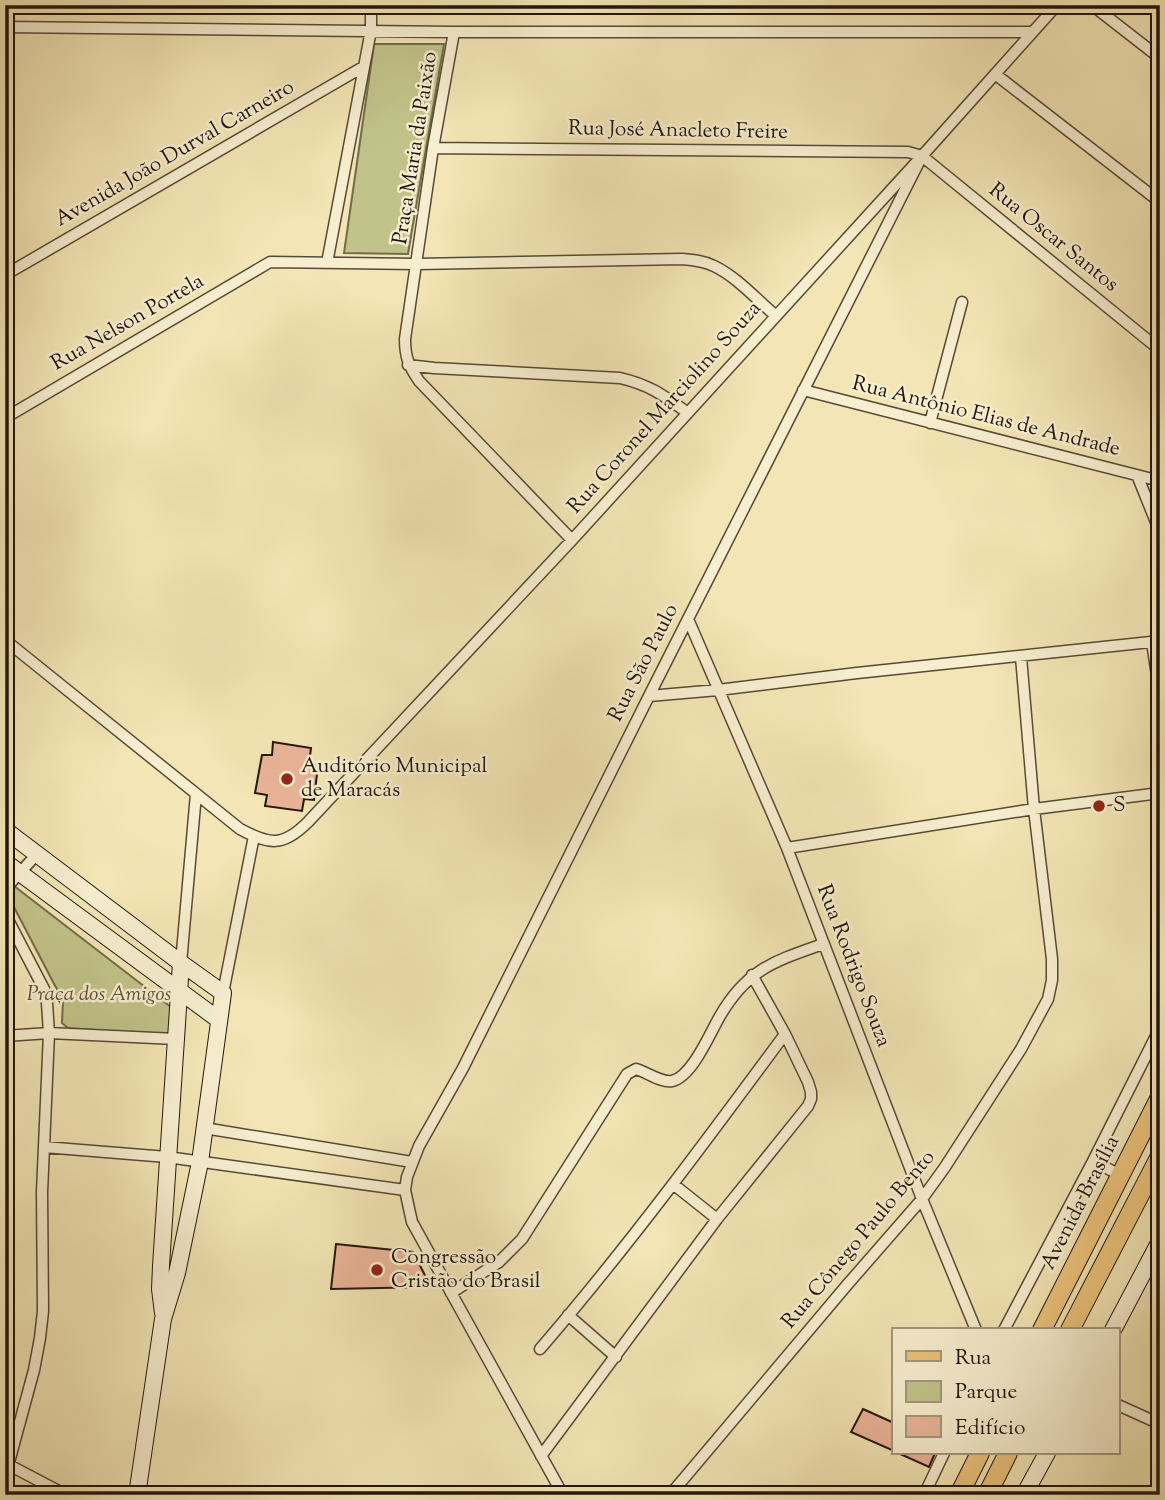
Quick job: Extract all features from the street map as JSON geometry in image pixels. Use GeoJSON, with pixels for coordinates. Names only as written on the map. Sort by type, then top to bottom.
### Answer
{"type":"FeatureCollection","features":[{"type":"Feature","properties":{"kind":"main road"},"geometry":{"type":"LineString","coordinates":[[5,830],[223,993],[200,1162],[177,1273],[163,1318],[136,1495]]}},
{"type":"Feature","properties":{"kind":"main road"},"geometry":{"type":"LineString","coordinates":[[5,862],[219,1020]]}},
{"type":"Feature","properties":{"kind":"main road"},"geometry":{"type":"LineString","coordinates":[[163,1318],[160,1289],[181,963]]}},
{"type":"Feature","properties":{"kind":"main road","name":"Avenida Brasília"},"geometry":{"type":"LineString","coordinates":[[1043,1328],[1160,1097]]}},
{"type":"Feature","properties":{"kind":"main road"},"geometry":{"type":"LineString","coordinates":[[1071,1328],[1154,1179],[1160,1156]]}},
{"type":"Feature","properties":{"kind":"main road"},"geometry":{"type":"LineString","coordinates":[[1114,1328],[1160,1241]]}},
{"type":"Feature","properties":{"kind":"main road"},"geometry":{"type":"LineString","coordinates":[[959,1495],[980,1454]]}},
{"type":"Feature","properties":{"kind":"main road"},"geometry":{"type":"LineString","coordinates":[[987,1495],[1008,1454]]}},
{"type":"Feature","properties":{"kind":"main road"},"geometry":{"type":"LineString","coordinates":[[1024,1495],[1046,1454]]}},
{"type":"Feature","properties":{"kind":"street"},"geometry":{"type":"LineString","coordinates":[[327,262],[371,30],[372,5]]}},
{"type":"Feature","properties":{"kind":"street","name":"Rua Coronel Marciolino Souza"},"geometry":{"type":"LineString","coordinates":[[254,836],[279,841],[297,833],[572,540],[1057,5]]}},
{"type":"Feature","properties":{"kind":"street"},"geometry":{"type":"LineString","coordinates":[[1092,5],[1160,58]]}},
{"type":"Feature","properties":{"kind":"street"},"geometry":{"type":"LineString","coordinates":[[5,27],[454,32],[1032,32]]}},
{"type":"Feature","properties":{"kind":"street","name":"Praça Maria da Paixão"},"geometry":{"type":"LineString","coordinates":[[270,262],[417,264],[433,148],[454,32]]}},
{"type":"Feature","properties":{"kind":"street","name":"Avenida João Durval Carneiro"},"geometry":{"type":"LineString","coordinates":[[5,275],[363,67]]}},
{"type":"Feature","properties":{"kind":"street"},"geometry":{"type":"LineString","coordinates":[[995,74],[1160,202]]}},
{"type":"Feature","properties":{"kind":"street","name":"Rua José Anacleto Freire"},"geometry":{"type":"LineString","coordinates":[[433,148],[908,152],[922,156]]}},
{"type":"Feature","properties":{"kind":"street","name":"Rua Oscar Santos"},"geometry":{"type":"LineString","coordinates":[[922,156],[1160,350]]}},
{"type":"Feature","properties":{"kind":"street","name":"Rua São Paulo"},"geometry":{"type":"LineString","coordinates":[[405,1190],[419,1146],[463,1069],[922,156]]}},
{"type":"Feature","properties":{"kind":"street"},"geometry":{"type":"LineString","coordinates":[[572,540],[432,397],[408,365],[405,340],[417,264],[682,259],[699,261],[728,274],[775,315]]}},
{"type":"Feature","properties":{"kind":"street","name":"Rua Nelson Portela"},"geometry":{"type":"LineString","coordinates":[[5,418],[270,262]]}},
{"type":"Feature","properties":{"kind":"street"},"geometry":{"type":"LineString","coordinates":[[930,423],[962,302]]}},
{"type":"Feature","properties":{"kind":"street"},"geometry":{"type":"LineString","coordinates":[[408,365],[620,378],[657,391],[688,413]]}},
{"type":"Feature","properties":{"kind":"street","name":"Rua Antônio Elias de Andrade"},"geometry":{"type":"LineString","coordinates":[[803,390],[1160,481]]}},
{"type":"Feature","properties":{"kind":"street"},"geometry":{"type":"LineString","coordinates":[[1137,475],[1160,532]]}},
{"type":"Feature","properties":{"kind":"street","name":"Rua Rodrigo Souza"},"geometry":{"type":"LineString","coordinates":[[688,619],[787,848],[922,1199],[975,1328]]}},
{"type":"Feature","properties":{"kind":"street"},"geometry":{"type":"LineString","coordinates":[[5,640],[219,813],[254,836],[223,993]]}},
{"type":"Feature","properties":{"kind":"street"},"geometry":{"type":"LineString","coordinates":[[649,695],[718,690],[1156,642],[1160,696]]}},
{"type":"Feature","properties":{"kind":"street","name":"Rua Cônego Paulo Bento"},"geometry":{"type":"LineString","coordinates":[[670,1495],[922,1199],[1015,1059],[1048,999],[1052,959],[1034,809],[1021,657]]}},
{"type":"Feature","properties":{"kind":"street"},"geometry":{"type":"LineString","coordinates":[[787,848],[1034,809],[1160,793]]}},
{"type":"Feature","properties":{"kind":"street"},"geometry":{"type":"LineString","coordinates":[[181,963],[197,794]]}},
{"type":"Feature","properties":{"kind":"street"},"geometry":{"type":"LineString","coordinates":[[5,889],[37,854]]}},
{"type":"Feature","properties":{"kind":"street"},"geometry":{"type":"LineString","coordinates":[[5,914],[44,989],[49,1015],[42,1192],[41,1325],[34,1370],[5,1477]]}},
{"type":"Feature","properties":{"kind":"street"},"geometry":{"type":"LineString","coordinates":[[451,1293],[499,1262],[522,1239],[627,1074],[636,1069],[666,1080],[673,1081],[680,1077],[693,1063],[737,990],[752,975],[768,965],[823,944]]}},
{"type":"Feature","properties":{"kind":"street"},"geometry":{"type":"LineString","coordinates":[[541,1456],[717,1219],[802,1114],[811,1099],[808,1082],[752,975]]}},
{"type":"Feature","properties":{"kind":"street"},"geometry":{"type":"LineString","coordinates":[[1005,1328],[1160,1028]]}},
{"type":"Feature","properties":{"kind":"street"},"geometry":{"type":"LineString","coordinates":[[5,1036],[49,1033],[176,1039]]}},
{"type":"Feature","properties":{"kind":"street"},"geometry":{"type":"LineString","coordinates":[[540,1349],[673,1184],[785,1034]]}},
{"type":"Feature","properties":{"kind":"street"},"geometry":{"type":"LineString","coordinates":[[204,1128],[412,1163]]}},
{"type":"Feature","properties":{"kind":"street"},"geometry":{"type":"LineString","coordinates":[[44,1147],[167,1157],[405,1190],[412,1222],[563,1495]]}},
{"type":"Feature","properties":{"kind":"street"},"geometry":{"type":"LineString","coordinates":[[1093,1161],[1120,1175]]}},
{"type":"Feature","properties":{"kind":"street"},"geometry":{"type":"LineString","coordinates":[[673,1184],[717,1219]]}},
{"type":"Feature","properties":{"kind":"street"},"geometry":{"type":"LineString","coordinates":[[568,1315],[616,1357]]}},
{"type":"Feature","properties":{"kind":"street"},"geometry":{"type":"LineString","coordinates":[[1120,1406],[1160,1424]]}},
{"type":"Feature","properties":{"kind":"street"},"geometry":{"type":"LineString","coordinates":[[924,1495],[944,1454]]}},
{"type":"Feature","properties":{"kind":"street"},"geometry":{"type":"LineString","coordinates":[[9,1465],[66,1495]]}},
{"type":"Feature","properties":{"kind":"green space"},"geometry":{"type":"Polygon","coordinates":[[[374,44],[444,44],[408,254],[344,253],[374,44]]]}},
{"type":"Feature","properties":{"kind":"green space","name":"Praça dos Amigos"},"geometry":{"type":"Polygon","coordinates":[[[5,879],[171,1007],[173,1036],[68,1028],[62,1023],[63,1001],[5,890],[5,879]]]}},
{"type":"Feature","properties":{"kind":"building","name":"Auditório Municipal de Maracás"},"geometry":{"type":"Polygon","coordinates":[[[273,742],[311,748],[309,763],[318,765],[314,800],[304,799],[302,811],[265,806],[267,795],[255,793],[262,755],[272,755],[273,742]]]}},
{"type":"Feature","properties":{"kind":"building","name":"Congressão Cristão do Brasil"},"geometry":{"type":"Polygon","coordinates":[[[336,1244],[413,1252],[431,1287],[331,1289],[336,1244]]]}},
{"type":"Feature","properties":{"kind":"building"},"geometry":{"type":"Polygon","coordinates":[[[863,1409],[892,1422],[892,1450],[851,1432],[863,1409]]]}},
{"type":"Feature","properties":{"kind":"building"},"geometry":{"type":"Polygon","coordinates":[[[900,1454],[935,1454],[929,1467],[900,1454]]]}},
{"type":"Feature","properties":{"kind":"place","name":"Auditório Municipal de Maracás"},"geometry":{"type":"Point","coordinates":[287,779]}},
{"type":"Feature","properties":{"kind":"place","name":"S"},"geometry":{"type":"Point","coordinates":[1099,806]}},
{"type":"Feature","properties":{"kind":"place","name":"Congressão Cristão do Brasil"},"geometry":{"type":"Point","coordinates":[377,1270]}}]}
